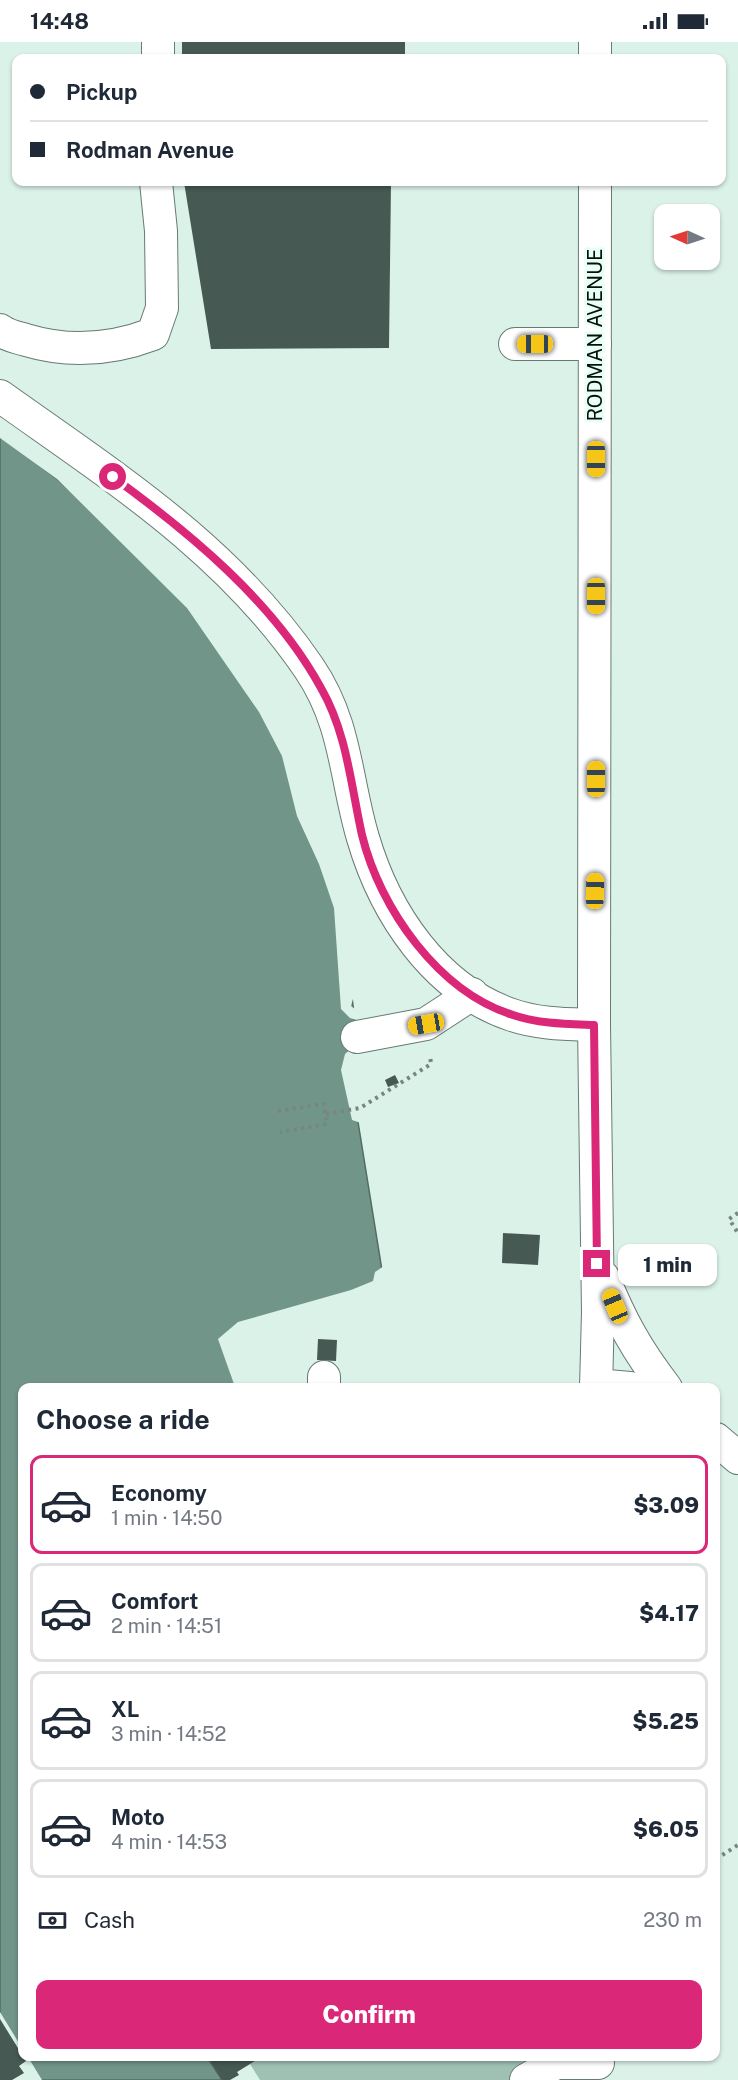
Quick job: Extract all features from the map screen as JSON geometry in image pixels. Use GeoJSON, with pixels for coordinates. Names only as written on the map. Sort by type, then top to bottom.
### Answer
{"type":"FeatureCollection","features":[{"type":"Feature","properties":{"kind":"street"},"geometry":{"type":"LineString","coordinates":[[0,330],[7,335],[48,347],[90,349],[130,343],[153,334],[162,308],[161,231],[156,186]]}},
{"type":"Feature","properties":{"kind":"street","name":"RODMAN AVENUE"},"geometry":{"type":"LineString","coordinates":[[595,186],[596,1383]]}},
{"type":"Feature","properties":{"kind":"street"},"geometry":{"type":"LineString","coordinates":[[515,344],[596,344]]}},
{"type":"Feature","properties":{"kind":"street"},"geometry":{"type":"LineString","coordinates":[[0,396],[169,518],[228,570],[270,616],[309,668],[333,712],[343,743],[363,836],[378,880],[396,915],[439,971],[489,1006],[521,1017],[556,1024],[594,1025]]}},
{"type":"Feature","properties":{"kind":"street"},"geometry":{"type":"LineString","coordinates":[[357,1037],[426,1024],[472,994]]}},
{"type":"Feature","properties":{"kind":"street"},"geometry":{"type":"LineString","coordinates":[[597,1264],[624,1327],[662,1383]]}},
{"type":"Feature","properties":{"kind":"street"},"geometry":{"type":"LineString","coordinates":[[720,1442],[738,1458]]}},
{"type":"Feature","properties":{"kind":"street"},"geometry":{"type":"LineString","coordinates":[[526,2080],[556,2063],[598,2066]]}},
{"type":"Feature","properties":{"kind":"path"},"geometry":{"type":"LineString","coordinates":[[326,1114],[360,1108],[431,1064],[426,1024]]}},
{"type":"Feature","properties":{"kind":"path"},"geometry":{"type":"LineString","coordinates":[[278,1111],[324,1104],[327,1124],[280,1132]]}},
{"type":"Feature","properties":{"kind":"path"},"geometry":{"type":"LineString","coordinates":[[738,1213],[729,1219],[738,1233]]}},
{"type":"Feature","properties":{"kind":"path"},"geometry":{"type":"LineString","coordinates":[[720,1856],[738,1845]]}},
{"type":"Feature","properties":{"kind":"shaded area"},"geometry":{"type":"Polygon","coordinates":[[[0,435],[57,479],[198,608],[274,723],[306,824],[339,895],[358,1045],[348,1060],[386,1295],[239,1333],[231,1373],[235,1383],[18,1383],[18,2061],[210,2061],[222,2080],[0,2080],[0,435]]]}},
{"type":"Feature","properties":{"kind":"shaded area"},"geometry":{"type":"Polygon","coordinates":[[[210,2061],[551,2061],[551,2080],[260,2080],[250,2064],[222,2080],[210,2061]]]}},
{"type":"Feature","properties":{"kind":"pier"},"geometry":{"type":"Polygon","coordinates":[[[0,432],[59,477],[200,606],[276,721],[309,822],[342,894],[354,995],[351,1006],[355,1009],[357,1020],[350,1018],[341,1009],[334,908],[319,864],[297,816],[282,756],[259,712],[187,608],[57,479],[0,438],[0,432]]]}},
{"type":"Feature","properties":{"kind":"pier"},"geometry":{"type":"Polygon","coordinates":[[[353,1047],[355,1049],[351,1060],[361,1123],[352,1120],[341,1070],[345,1054],[353,1047]]]}},
{"type":"Feature","properties":{"kind":"pier"},"geometry":{"type":"Polygon","coordinates":[[[384,1266],[389,1295],[387,1298],[242,1336],[234,1373],[237,1383],[234,1383],[218,1339],[238,1322],[351,1290],[373,1281],[375,1272],[384,1266]]]}},
{"type":"Feature","properties":{"kind":"pier"},"geometry":{"type":"Polygon","coordinates":[[[0,2012],[18,2041],[18,2061],[30,2061],[42,2080],[0,2080],[0,2012]]]}},
{"type":"Feature","properties":{"kind":"building"},"geometry":{"type":"Polygon","coordinates":[[[182,42],[405,42],[405,54],[182,54],[182,42]]]}},
{"type":"Feature","properties":{"kind":"building"},"geometry":{"type":"Polygon","coordinates":[[[185,186],[391,186],[389,348],[211,349],[185,186]]]}},
{"type":"Feature","properties":{"kind":"building"},"geometry":{"type":"Polygon","coordinates":[[[395,1075],[399,1083],[388,1087],[385,1080],[395,1075]]]}},
{"type":"Feature","properties":{"kind":"building"},"geometry":{"type":"Polygon","coordinates":[[[503,1233],[540,1235],[538,1265],[502,1263],[503,1233]]]}},
{"type":"Feature","properties":{"kind":"building"},"geometry":{"type":"Polygon","coordinates":[[[318,1339],[337,1340],[336,1361],[317,1360],[318,1339]]]}},
{"type":"Feature","properties":{"kind":"building"},"geometry":{"type":"Polygon","coordinates":[[[0,2019],[18,2048],[18,2061],[26,2061],[19,2066],[24,2073],[12,2080],[0,2080],[0,2019]]]}},
{"type":"Feature","properties":{"kind":"building"},"geometry":{"type":"Polygon","coordinates":[[[210,2061],[255,2061],[237,2072],[239,2075],[230,2080],[222,2080],[210,2061]]]}},
{"type":"Feature","properties":{"kind":"route"},"geometry":{"type":"LineString","coordinates":[[113,477],[169,518],[228,570],[270,616],[309,668],[322,688],[333,712],[343,743],[363,836],[378,880],[396,915],[439,971],[489,1006],[513,1015],[538,1022],[594,1025],[597,1264]]}}]}
